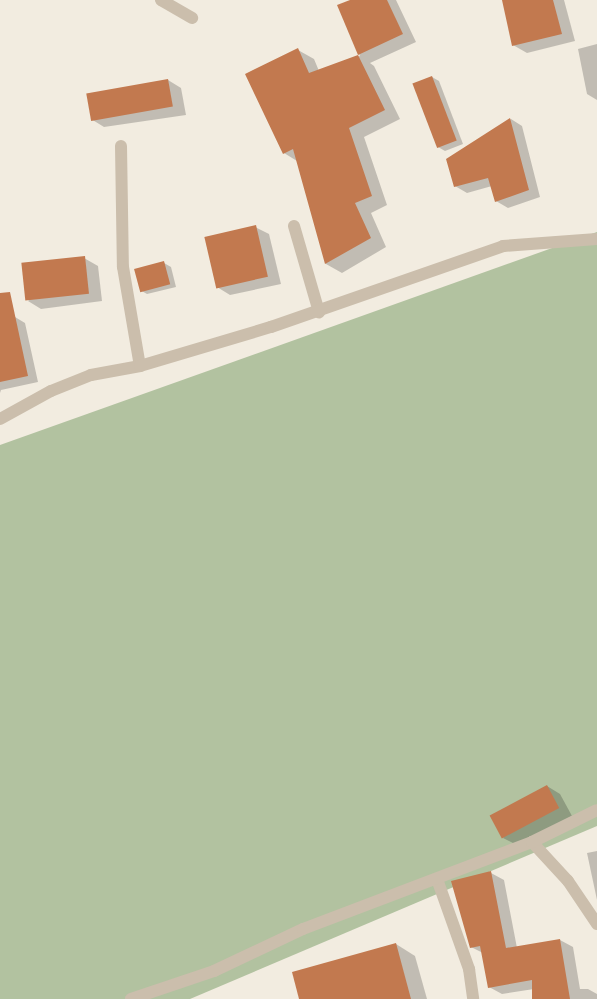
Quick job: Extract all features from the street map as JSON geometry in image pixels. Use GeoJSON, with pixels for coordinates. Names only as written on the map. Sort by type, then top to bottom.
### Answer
{"type":"FeatureCollection","features":[{"type":"Feature","properties":{"kind":"street"},"geometry":{"type":"LineString","coordinates":[[161,0],[192,18]]}},
{"type":"Feature","properties":{"kind":"street"},"geometry":{"type":"LineString","coordinates":[[121,146],[124,267],[140,366]]}},
{"type":"Feature","properties":{"kind":"street"},"geometry":{"type":"LineString","coordinates":[[294,226],[319,312]]}},
{"type":"Feature","properties":{"kind":"street"},"geometry":{"type":"LineString","coordinates":[[0,419],[51,391],[91,375],[140,366],[319,312],[503,246],[597,239]]}},
{"type":"Feature","properties":{"kind":"street"},"geometry":{"type":"LineString","coordinates":[[131,999],[214,971],[303,929],[437,880],[532,842],[597,810]]}},
{"type":"Feature","properties":{"kind":"street"},"geometry":{"type":"LineString","coordinates":[[532,842],[568,882],[597,924]]}},
{"type":"Feature","properties":{"kind":"street"},"geometry":{"type":"LineString","coordinates":[[437,880],[469,969],[473,999]]}},
{"type":"Feature","properties":{"kind":"green space"},"geometry":{"type":"Polygon","coordinates":[[[597,232],[597,826],[190,999],[0,999],[0,445],[597,232]]]}},
{"type":"Feature","properties":{"kind":"building"},"geometry":{"type":"Polygon","coordinates":[[[350,0],[387,0],[403,34],[358,55],[337,5],[350,0]]]}},
{"type":"Feature","properties":{"kind":"building"},"geometry":{"type":"Polygon","coordinates":[[[502,0],[553,0],[562,34],[512,46],[502,0]]]}},
{"type":"Feature","properties":{"kind":"building"},"geometry":{"type":"Polygon","coordinates":[[[298,48],[309,73],[358,55],[385,110],[349,128],[372,196],[355,203],[371,238],[325,264],[293,149],[283,154],[245,74],[298,48]]]}},
{"type":"Feature","properties":{"kind":"building"},"geometry":{"type":"Polygon","coordinates":[[[432,76],[457,140],[437,148],[412,84],[432,76]]]}},
{"type":"Feature","properties":{"kind":"building"},"geometry":{"type":"Polygon","coordinates":[[[168,79],[173,107],[91,121],[86,93],[168,79]]]}},
{"type":"Feature","properties":{"kind":"building"},"geometry":{"type":"Polygon","coordinates":[[[510,118],[529,190],[495,202],[488,178],[454,187],[446,159],[510,118]]]}},
{"type":"Feature","properties":{"kind":"building"},"geometry":{"type":"Polygon","coordinates":[[[256,225],[268,277],[216,289],[204,237],[256,225]]]}},
{"type":"Feature","properties":{"kind":"building"},"geometry":{"type":"Polygon","coordinates":[[[85,256],[89,294],[25,300],[21,263],[85,256]]]}},
{"type":"Feature","properties":{"kind":"building"},"geometry":{"type":"Polygon","coordinates":[[[164,261],[170,284],[140,292],[134,269],[164,261]]]}},
{"type":"Feature","properties":{"kind":"building"},"geometry":{"type":"Polygon","coordinates":[[[10,292],[28,376],[0,382],[0,293],[10,292]]]}},
{"type":"Feature","properties":{"kind":"building"},"geometry":{"type":"Polygon","coordinates":[[[547,785],[559,808],[502,838],[490,816],[547,785]]]}},
{"type":"Feature","properties":{"kind":"building"},"geometry":{"type":"Polygon","coordinates":[[[491,871],[506,948],[560,939],[570,999],[532,999],[532,980],[488,988],[480,946],[470,948],[451,881],[491,871]]]}},
{"type":"Feature","properties":{"kind":"building"},"geometry":{"type":"Polygon","coordinates":[[[396,943],[411,999],[299,999],[292,972],[396,943]]]}}]}
